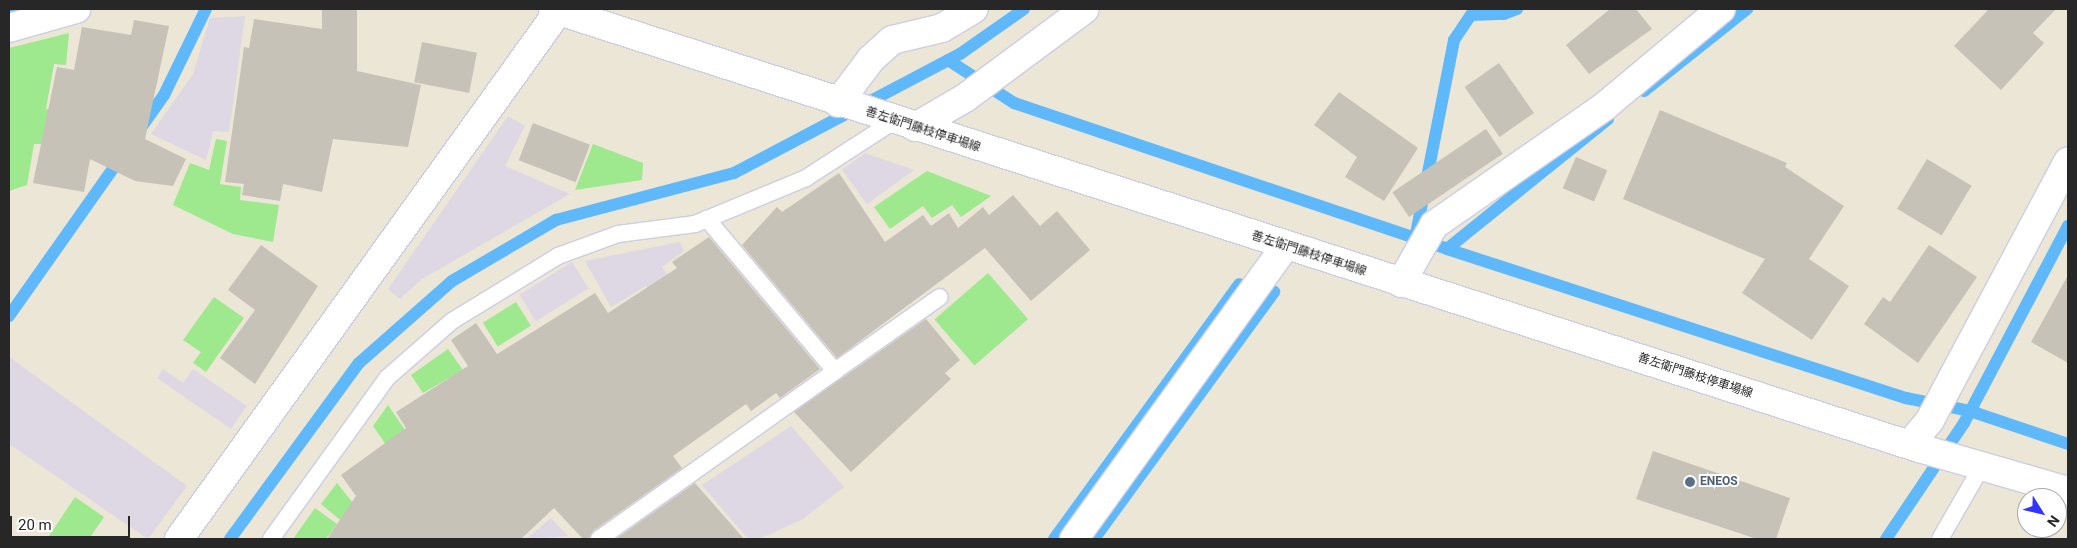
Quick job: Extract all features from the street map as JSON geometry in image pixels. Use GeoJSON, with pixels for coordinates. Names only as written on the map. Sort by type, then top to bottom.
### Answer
{"type":"FeatureCollection","features":[{"type":"Feature","properties":{"kind":"street"},"geometry":{"type":"LineString","coordinates":[[9,28],[76,9]]}},
{"type":"Feature","properties":{"kind":"street"},"geometry":{"type":"LineString","coordinates":[[845,105],[871,59],[892,40],[942,28],[974,9]]}},
{"type":"Feature","properties":{"kind":"street"},"geometry":{"type":"LineString","coordinates":[[898,125],[965,98],[1085,9]]}},
{"type":"Feature","properties":{"kind":"street"},"geometry":{"type":"LineString","coordinates":[[1401,283],[1434,225],[1605,106],[1721,9]]}},
{"type":"Feature","properties":{"kind":"street"},"geometry":{"type":"LineString","coordinates":[[179,539],[557,10]]}},
{"type":"Feature","properties":{"kind":"street","name":"善左衛門藤枝停車場線"},"geometry":{"type":"LineString","coordinates":[[557,10],[845,105],[898,125],[1914,446],[2068,491]]}},
{"type":"Feature","properties":{"kind":"street"},"geometry":{"type":"LineString","coordinates":[[1914,446],[1930,420],[2068,162]]}},
{"type":"Feature","properties":{"kind":"street"},"geometry":{"type":"LineString","coordinates":[[1074,539],[1285,246]]}},
{"type":"Feature","properties":{"kind":"lane"},"geometry":{"type":"LineString","coordinates":[[271,539],[387,378],[452,320],[558,256],[618,234],[707,219],[806,178],[844,154],[898,125]]}},
{"type":"Feature","properties":{"kind":"lane"},"geometry":{"type":"LineString","coordinates":[[707,219],[836,372]]}},
{"type":"Feature","properties":{"kind":"lane"},"geometry":{"type":"LineString","coordinates":[[599,539],[940,297]]}},
{"type":"Feature","properties":{"kind":"lane"},"geometry":{"type":"LineString","coordinates":[[1940,539],[1976,464]]}},
{"type":"Feature","properties":{"kind":"shaded area"},"geometry":{"type":"Polygon","coordinates":[[[245,16],[229,132],[213,131],[206,160],[151,134],[193,74],[210,18],[245,16]]]}},
{"type":"Feature","properties":{"kind":"shaded area"},"geometry":{"type":"Polygon","coordinates":[[[508,116],[525,126],[505,166],[570,194],[422,279],[400,299],[388,289],[508,116]]]}},
{"type":"Feature","properties":{"kind":"shaded area"},"geometry":{"type":"Polygon","coordinates":[[[865,153],[914,170],[867,204],[842,170],[865,153]]]}},
{"type":"Feature","properties":{"kind":"shaded area"},"geometry":{"type":"Polygon","coordinates":[[[680,242],[684,251],[662,267],[671,280],[651,293],[646,286],[611,307],[585,261],[680,242]]]}},
{"type":"Feature","properties":{"kind":"shaded area"},"geometry":{"type":"Polygon","coordinates":[[[572,262],[588,288],[536,321],[519,295],[572,262]]]}},
{"type":"Feature","properties":{"kind":"shaded area"},"geometry":{"type":"Polygon","coordinates":[[[9,357],[187,486],[148,539],[9,444],[9,357]]]}},
{"type":"Feature","properties":{"kind":"shaded area"},"geometry":{"type":"Polygon","coordinates":[[[163,369],[183,383],[193,369],[247,406],[231,429],[157,378],[163,369]]]}},
{"type":"Feature","properties":{"kind":"shaded area"},"geometry":{"type":"Polygon","coordinates":[[[791,426],[844,487],[803,519],[759,539],[748,539],[702,485],[791,426]]]}},
{"type":"Feature","properties":{"kind":"shaded area"},"geometry":{"type":"Polygon","coordinates":[[[551,518],[568,536],[526,539],[551,518]]]}},
{"type":"Feature","properties":{"kind":"green space"},"geometry":{"type":"Polygon","coordinates":[[[69,33],[66,65],[54,64],[46,109],[52,109],[44,144],[34,144],[27,185],[9,191],[9,48],[69,33]]]}},
{"type":"Feature","properties":{"kind":"green space"},"geometry":{"type":"Polygon","coordinates":[[[216,139],[227,141],[220,184],[241,187],[240,200],[279,205],[273,242],[233,234],[173,205],[190,163],[209,170],[216,139]]]}},
{"type":"Feature","properties":{"kind":"green space"},"geometry":{"type":"Polygon","coordinates":[[[593,144],[643,163],[642,180],[575,190],[593,144]]]}},
{"type":"Feature","properties":{"kind":"green space"},"geometry":{"type":"Polygon","coordinates":[[[927,171],[991,196],[961,217],[952,205],[932,218],[923,206],[890,229],[874,207],[927,171]]]}},
{"type":"Feature","properties":{"kind":"green space"},"geometry":{"type":"Polygon","coordinates":[[[988,273],[1028,319],[974,366],[934,320],[988,273]]]}},
{"type":"Feature","properties":{"kind":"green space"},"geometry":{"type":"Polygon","coordinates":[[[214,297],[244,318],[206,372],[193,363],[201,352],[183,340],[214,297]]]}},
{"type":"Feature","properties":{"kind":"green space"},"geometry":{"type":"Polygon","coordinates":[[[516,302],[531,326],[498,346],[483,323],[516,302]]]}},
{"type":"Feature","properties":{"kind":"green space"},"geometry":{"type":"Polygon","coordinates":[[[448,349],[463,370],[423,393],[411,375],[448,349]]]}},
{"type":"Feature","properties":{"kind":"green space"},"geometry":{"type":"Polygon","coordinates":[[[388,405],[407,433],[394,456],[373,426],[388,405]]]}},
{"type":"Feature","properties":{"kind":"green space"},"geometry":{"type":"Polygon","coordinates":[[[337,483],[377,533],[372,539],[363,539],[321,504],[337,483]]]}},
{"type":"Feature","properties":{"kind":"green space"},"geometry":{"type":"Polygon","coordinates":[[[75,497],[104,517],[89,539],[47,539],[75,497]]]}},
{"type":"Feature","properties":{"kind":"green space"},"geometry":{"type":"Polygon","coordinates":[[[315,508],[337,524],[326,539],[293,539],[315,508]]]}},
{"type":"Feature","properties":{"kind":"building"},"geometry":{"type":"Polygon","coordinates":[[[322,9],[357,9],[357,71],[421,85],[408,147],[333,139],[322,192],[283,184],[280,201],[242,195],[244,184],[225,182],[244,47],[249,48],[254,19],[322,29],[322,9]]]}},
{"type":"Feature","properties":{"kind":"building"},"geometry":{"type":"Polygon","coordinates":[[[1610,9],[1636,9],[1652,29],[1589,74],[1566,45],[1610,9]]]}},
{"type":"Feature","properties":{"kind":"building"},"geometry":{"type":"Polygon","coordinates":[[[1989,9],[2056,9],[2033,33],[2044,43],[2001,90],[1954,46],[1989,9]]]}},
{"type":"Feature","properties":{"kind":"building"},"geometry":{"type":"Polygon","coordinates":[[[134,20],[169,26],[145,139],[186,159],[173,186],[135,181],[90,159],[84,192],[33,183],[57,67],[74,70],[82,27],[131,35],[134,20]]]}},
{"type":"Feature","properties":{"kind":"building"},"geometry":{"type":"Polygon","coordinates":[[[422,42],[477,53],[469,93],[414,82],[422,42]]]}},
{"type":"Feature","properties":{"kind":"building"},"geometry":{"type":"Polygon","coordinates":[[[1499,63],[1534,113],[1500,137],[1465,87],[1499,63]]]}},
{"type":"Feature","properties":{"kind":"building"},"geometry":{"type":"Polygon","coordinates":[[[1339,92],[1418,148],[1384,201],[1345,177],[1357,157],[1314,125],[1339,92]]]}},
{"type":"Feature","properties":{"kind":"building"},"geometry":{"type":"Polygon","coordinates":[[[1660,110],[1787,163],[1785,167],[1844,206],[1809,259],[1849,286],[1812,340],[1742,293],[1765,259],[1623,199],[1660,110]]]}},
{"type":"Feature","properties":{"kind":"building"},"geometry":{"type":"Polygon","coordinates":[[[533,123],[590,145],[576,182],[519,160],[533,123]]]}},
{"type":"Feature","properties":{"kind":"building"},"geometry":{"type":"Polygon","coordinates":[[[1486,129],[1503,154],[1409,217],[1392,192],[1486,129]]]}},
{"type":"Feature","properties":{"kind":"building"},"geometry":{"type":"Polygon","coordinates":[[[1576,157],[1607,170],[1594,202],[1563,188],[1576,157]]]}},
{"type":"Feature","properties":{"kind":"building"},"geometry":{"type":"Polygon","coordinates":[[[1927,159],[1972,186],[1942,235],[1897,209],[1927,159]]]}},
{"type":"Feature","properties":{"kind":"building"},"geometry":{"type":"Polygon","coordinates":[[[839,173],[885,242],[923,215],[931,226],[949,213],[958,228],[983,207],[989,215],[1013,195],[1040,226],[1057,211],[1090,250],[1031,301],[985,248],[837,358],[742,245],[777,207],[782,212],[839,173]]]}},
{"type":"Feature","properties":{"kind":"building"},"geometry":{"type":"Polygon","coordinates":[[[709,237],[820,369],[780,398],[776,393],[751,411],[746,404],[673,456],[682,468],[593,531],[589,539],[583,539],[554,508],[521,539],[327,539],[356,496],[341,475],[406,428],[396,412],[468,366],[451,340],[476,323],[497,354],[595,293],[608,313],[677,268],[672,262],[709,237]]]}},
{"type":"Feature","properties":{"kind":"building"},"geometry":{"type":"Polygon","coordinates":[[[261,245],[318,286],[255,384],[220,358],[255,310],[228,290],[261,245]]]}},
{"type":"Feature","properties":{"kind":"building"},"geometry":{"type":"Polygon","coordinates":[[[1929,245],[1977,277],[1918,363],[1864,324],[1883,297],[1890,302],[1929,245]]]}},
{"type":"Feature","properties":{"kind":"building"},"geometry":{"type":"Polygon","coordinates":[[[2068,275],[2068,363],[2031,342],[2068,275]]]}},
{"type":"Feature","properties":{"kind":"building"},"geometry":{"type":"Polygon","coordinates":[[[926,319],[960,360],[945,373],[951,379],[851,472],[794,412],[926,319]]]}},
{"type":"Feature","properties":{"kind":"building"},"geometry":{"type":"Polygon","coordinates":[[[1653,451],[1790,498],[1776,539],[1757,539],[1636,499],[1653,451]]]}},
{"type":"Feature","properties":{"kind":"building"},"geometry":{"type":"Polygon","coordinates":[[[695,483],[744,539],[616,539],[695,483]]]}},
{"type":"Feature","properties":{"kind":"waterway"},"geometry":{"type":"LineString","coordinates":[[9,12],[20,9]]}},
{"type":"Feature","properties":{"kind":"waterway"},"geometry":{"type":"LineString","coordinates":[[140,129],[164,95],[206,9]]}},
{"type":"Feature","properties":{"kind":"waterway"},"geometry":{"type":"LineString","coordinates":[[230,539],[359,363],[452,281],[556,220],[734,173],[960,54],[1024,9]]}},
{"type":"Feature","properties":{"kind":"waterway"},"geometry":{"type":"LineString","coordinates":[[1415,239],[1454,40],[1471,15],[1504,14],[1517,9]]}},
{"type":"Feature","properties":{"kind":"waterway"},"geometry":{"type":"LineString","coordinates":[[1644,91],[1747,9]]}},
{"type":"Feature","properties":{"kind":"waterway"},"geometry":{"type":"LineString","coordinates":[[948,60],[1014,103],[1447,249],[1608,119]]}},
{"type":"Feature","properties":{"kind":"waterway"},"geometry":{"type":"LineString","coordinates":[[9,316],[122,156]]}},
{"type":"Feature","properties":{"kind":"waterway"},"geometry":{"type":"LineString","coordinates":[[1886,539],[1964,423],[2068,226]]}},
{"type":"Feature","properties":{"kind":"waterway"},"geometry":{"type":"LineString","coordinates":[[1447,249],[1906,398],[1970,411],[2068,444]]}},
{"type":"Feature","properties":{"kind":"waterway"},"geometry":{"type":"LineString","coordinates":[[1054,539],[1239,284]]}},
{"type":"Feature","properties":{"kind":"waterway"},"geometry":{"type":"LineString","coordinates":[[1094,539],[1274,292]]}},
{"type":"Feature","properties":{"kind":"place","name":"ENEOS"},"geometry":{"type":"Point","coordinates":[1690,482]}}]}
